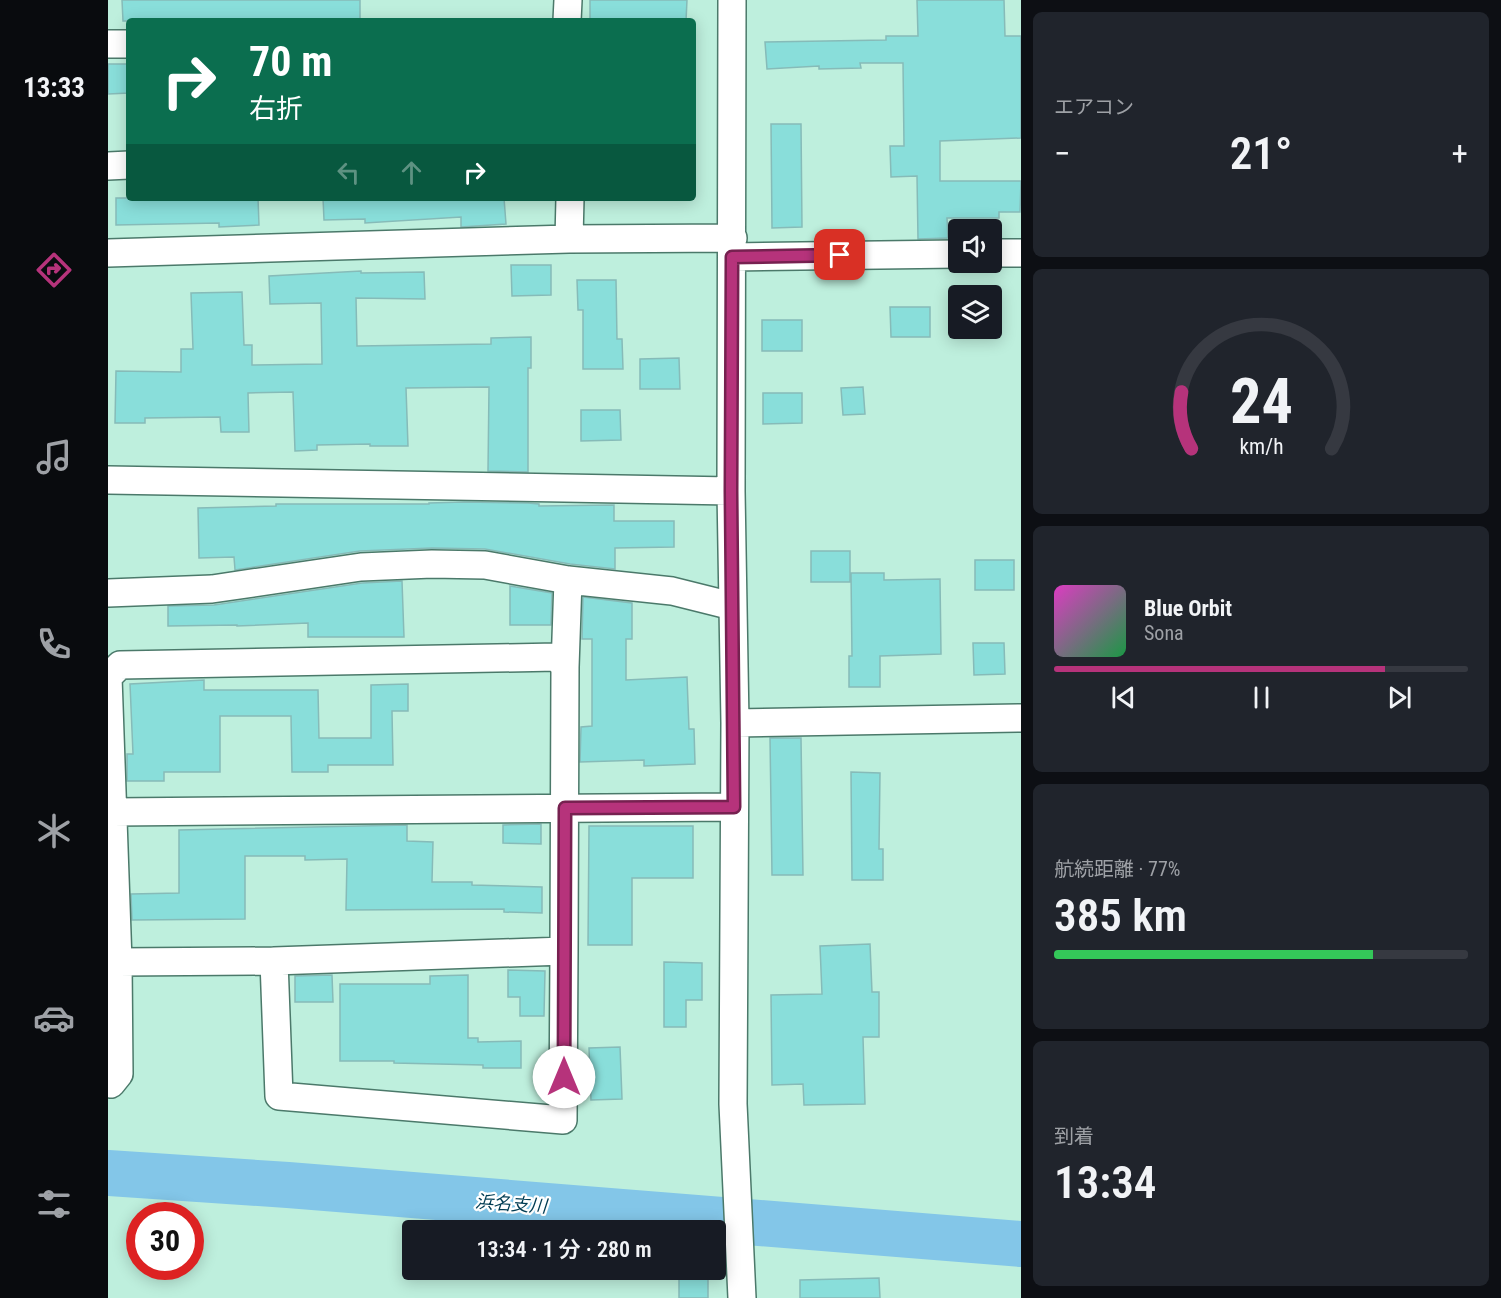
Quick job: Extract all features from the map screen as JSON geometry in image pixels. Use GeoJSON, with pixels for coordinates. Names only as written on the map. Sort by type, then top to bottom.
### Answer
{"type":"FeatureCollection","features":[{"type":"Feature","properties":{"kind":"street"},"geometry":{"type":"LineString","coordinates":[[567,18],[568,0]]}},
{"type":"Feature","properties":{"kind":"street"},"geometry":{"type":"LineString","coordinates":[[732,0],[731,491],[735,723],[734,1104],[742,1298]]}},
{"type":"Feature","properties":{"kind":"street"},"geometry":{"type":"LineString","coordinates":[[108,44],[126,44]]}},
{"type":"Feature","properties":{"kind":"street"},"geometry":{"type":"LineString","coordinates":[[108,166],[126,165]]}},
{"type":"Feature","properties":{"kind":"street"},"geometry":{"type":"LineString","coordinates":[[569,239],[570,201]]}},
{"type":"Feature","properties":{"kind":"street"},"geometry":{"type":"LineString","coordinates":[[108,253],[569,239],[733,248],[948,254]]}},
{"type":"Feature","properties":{"kind":"street"},"geometry":{"type":"LineString","coordinates":[[1002,253],[1021,253]]}},
{"type":"Feature","properties":{"kind":"street"},"geometry":{"type":"LineString","coordinates":[[108,480],[731,491]]}},
{"type":"Feature","properties":{"kind":"street"},"geometry":{"type":"LineString","coordinates":[[108,593],[212,589],[361,567],[432,564],[485,565],[568,580],[672,591],[732,606]]}},
{"type":"Feature","properties":{"kind":"street"},"geometry":{"type":"LineString","coordinates":[[274,961],[279,1096],[563,1120],[565,667],[568,580]]}},
{"type":"Feature","properties":{"kind":"street"},"geometry":{"type":"LineString","coordinates":[[108,677],[120,665],[144,664],[557,657],[565,667]]}},
{"type":"Feature","properties":{"kind":"street"},"geometry":{"type":"LineString","coordinates":[[108,673],[118,962],[119,1074],[111,1084],[108,1083]]}},
{"type":"Feature","properties":{"kind":"street"},"geometry":{"type":"LineString","coordinates":[[735,723],[1021,718]]}},
{"type":"Feature","properties":{"kind":"street"},"geometry":{"type":"LineString","coordinates":[[113,812],[734,807]]}},
{"type":"Feature","properties":{"kind":"street"},"geometry":{"type":"LineString","coordinates":[[118,962],[274,961],[564,951]]}},
{"type":"Feature","properties":{"kind":"building"},"geometry":{"type":"Polygon","coordinates":[[[122,0],[360,0],[360,18],[126,18],[126,21],[123,21],[122,0]]]}},
{"type":"Feature","properties":{"kind":"building"},"geometry":{"type":"Polygon","coordinates":[[[590,0],[687,0],[686,18],[590,18],[590,0]]]}},
{"type":"Feature","properties":{"kind":"building"},"geometry":{"type":"Polygon","coordinates":[[[917,0],[1004,0],[1005,36],[1021,36],[1021,138],[940,141],[940,181],[1021,181],[1020,212],[999,212],[999,218],[947,218],[948,238],[918,239],[917,176],[891,177],[890,146],[904,146],[903,63],[860,63],[861,68],[819,69],[819,66],[767,69],[765,42],[886,40],[886,36],[918,36],[917,0]]]}},
{"type":"Feature","properties":{"kind":"building"},"geometry":{"type":"Polygon","coordinates":[[[108,64],[126,64],[126,93],[108,94],[108,64]]]}},
{"type":"Feature","properties":{"kind":"building"},"geometry":{"type":"Polygon","coordinates":[[[771,124],[801,124],[802,227],[772,228],[771,124]]]}},
{"type":"Feature","properties":{"kind":"building"},"geometry":{"type":"Polygon","coordinates":[[[116,198],[126,198],[126,201],[258,201],[259,225],[219,227],[219,223],[116,225],[116,198]]]}},
{"type":"Feature","properties":{"kind":"building"},"geometry":{"type":"Polygon","coordinates":[[[323,201],[504,201],[506,224],[461,227],[461,217],[365,223],[365,219],[324,220],[323,201]]]}},
{"type":"Feature","properties":{"kind":"building"},"geometry":{"type":"Polygon","coordinates":[[[511,265],[551,265],[551,295],[512,296],[511,265]]]}},
{"type":"Feature","properties":{"kind":"building"},"geometry":{"type":"Polygon","coordinates":[[[361,271],[361,273],[424,272],[425,299],[356,298],[357,346],[491,344],[491,338],[531,337],[531,368],[528,368],[528,472],[488,471],[489,387],[406,388],[408,446],[317,445],[317,450],[295,451],[293,392],[248,393],[249,432],[221,432],[220,417],[145,418],[145,423],[115,423],[116,371],[181,372],[181,349],[193,349],[191,293],[242,292],[244,345],[252,345],[252,365],[322,364],[321,303],[270,304],[269,276],[361,271]]]}},
{"type":"Feature","properties":{"kind":"building"},"geometry":{"type":"Polygon","coordinates":[[[577,280],[616,280],[617,339],[622,339],[623,369],[583,369],[583,310],[578,310],[577,280]]]}},
{"type":"Feature","properties":{"kind":"building"},"geometry":{"type":"Polygon","coordinates":[[[890,307],[930,307],[930,337],[891,337],[890,307]]]}},
{"type":"Feature","properties":{"kind":"building"},"geometry":{"type":"Polygon","coordinates":[[[762,320],[802,320],[802,351],[762,351],[762,320]]]}},
{"type":"Feature","properties":{"kind":"building"},"geometry":{"type":"Polygon","coordinates":[[[679,358],[680,389],[640,389],[640,359],[679,358]]]}},
{"type":"Feature","properties":{"kind":"building"},"geometry":{"type":"Polygon","coordinates":[[[863,387],[865,414],[843,415],[841,388],[863,387]]]}},
{"type":"Feature","properties":{"kind":"building"},"geometry":{"type":"Polygon","coordinates":[[[763,393],[802,393],[802,423],[763,424],[763,393]]]}},
{"type":"Feature","properties":{"kind":"building"},"geometry":{"type":"Polygon","coordinates":[[[581,410],[620,410],[621,440],[581,441],[581,410]]]}},
{"type":"Feature","properties":{"kind":"building"},"geometry":{"type":"Polygon","coordinates":[[[528,503],[539,504],[539,506],[614,505],[614,521],[674,521],[674,547],[615,548],[615,569],[570,564],[485,549],[432,548],[360,551],[235,570],[234,557],[199,558],[198,508],[276,506],[276,504],[528,503]]]}},
{"type":"Feature","properties":{"kind":"building"},"geometry":{"type":"Polygon","coordinates":[[[811,551],[850,551],[850,582],[811,582],[811,551]]]}},
{"type":"Feature","properties":{"kind":"building"},"geometry":{"type":"Polygon","coordinates":[[[975,560],[1014,560],[1014,590],[975,590],[975,560]]]}},
{"type":"Feature","properties":{"kind":"building"},"geometry":{"type":"Polygon","coordinates":[[[851,573],[884,573],[884,580],[940,579],[941,654],[880,656],[880,687],[849,687],[849,656],[852,656],[851,573]]]}},
{"type":"Feature","properties":{"kind":"building"},"geometry":{"type":"Polygon","coordinates":[[[402,581],[404,637],[308,637],[308,623],[168,626],[168,606],[214,605],[362,583],[402,581]]]}},
{"type":"Feature","properties":{"kind":"building"},"geometry":{"type":"Polygon","coordinates":[[[510,586],[552,593],[551,625],[510,625],[510,586]]]}},
{"type":"Feature","properties":{"kind":"building"},"geometry":{"type":"Polygon","coordinates":[[[583,597],[632,603],[632,639],[626,639],[626,680],[687,677],[689,729],[694,729],[695,764],[644,766],[644,760],[580,762],[581,727],[592,726],[592,639],[582,639],[583,597]]]}},
{"type":"Feature","properties":{"kind":"building"},"geometry":{"type":"Polygon","coordinates":[[[973,643],[1004,643],[1005,674],[974,675],[973,643]]]}},
{"type":"Feature","properties":{"kind":"building"},"geometry":{"type":"Polygon","coordinates":[[[204,680],[204,690],[318,690],[319,738],[371,738],[371,685],[408,684],[408,711],[392,711],[393,765],[328,765],[328,772],[292,772],[291,716],[220,716],[220,772],[164,772],[164,781],[127,781],[127,754],[133,754],[130,684],[204,680]]]}},
{"type":"Feature","properties":{"kind":"building"},"geometry":{"type":"Polygon","coordinates":[[[770,738],[801,738],[803,875],[772,875],[770,738]]]}},
{"type":"Feature","properties":{"kind":"building"},"geometry":{"type":"Polygon","coordinates":[[[851,772],[880,773],[879,849],[883,849],[883,880],[852,880],[851,772]]]}},
{"type":"Feature","properties":{"kind":"building"},"geometry":{"type":"Polygon","coordinates":[[[541,824],[541,844],[503,843],[503,825],[541,824]]]}},
{"type":"Feature","properties":{"kind":"building"},"geometry":{"type":"Polygon","coordinates":[[[407,825],[407,841],[433,842],[432,882],[472,882],[472,885],[542,887],[542,913],[504,912],[504,909],[346,910],[347,859],[305,860],[305,856],[245,856],[245,919],[132,920],[131,894],[179,893],[179,830],[407,825]]]}},
{"type":"Feature","properties":{"kind":"building"},"geometry":{"type":"Polygon","coordinates":[[[589,826],[693,826],[693,878],[632,878],[632,945],[588,945],[589,826]]]}},
{"type":"Feature","properties":{"kind":"building"},"geometry":{"type":"Polygon","coordinates":[[[870,944],[872,992],[879,992],[879,1037],[863,1037],[865,1104],[804,1105],[803,1084],[772,1085],[771,995],[822,994],[820,946],[870,944]]]}},
{"type":"Feature","properties":{"kind":"building"},"geometry":{"type":"Polygon","coordinates":[[[664,962],[702,963],[702,1000],[686,1000],[686,1027],[664,1027],[664,962]]]}},
{"type":"Feature","properties":{"kind":"building"},"geometry":{"type":"Polygon","coordinates":[[[508,970],[545,971],[544,1016],[520,1016],[520,997],[508,997],[508,970]]]}},
{"type":"Feature","properties":{"kind":"building"},"geometry":{"type":"Polygon","coordinates":[[[332,975],[333,1002],[295,1002],[295,976],[332,975]]]}},
{"type":"Feature","properties":{"kind":"building"},"geometry":{"type":"Polygon","coordinates":[[[468,975],[468,1038],[478,1038],[478,1042],[521,1041],[521,1068],[483,1068],[483,1065],[394,1063],[394,1061],[340,1061],[340,984],[430,984],[430,976],[468,975]]]}},
{"type":"Feature","properties":{"kind":"building"},"geometry":{"type":"Polygon","coordinates":[[[620,1047],[622,1099],[591,1100],[589,1048],[620,1047]]]}},
{"type":"Feature","properties":{"kind":"building"},"geometry":{"type":"Polygon","coordinates":[[[879,1278],[880,1298],[800,1298],[800,1280],[879,1278]]]}},
{"type":"Feature","properties":{"kind":"building"},"geometry":{"type":"Polygon","coordinates":[[[679,1280],[708,1280],[708,1298],[679,1298],[679,1280]]]}},
{"type":"Feature","properties":{"kind":"waterway","name":"浜名支川"},"geometry":{"type":"LineString","coordinates":[[108,1173],[288,1185],[1021,1244]]}},
{"type":"Feature","properties":{"kind":"route"},"geometry":{"type":"LineString","coordinates":[[564,1077],[565,808],[734,807],[731,491],[732,257],[840,255]]}}]}
